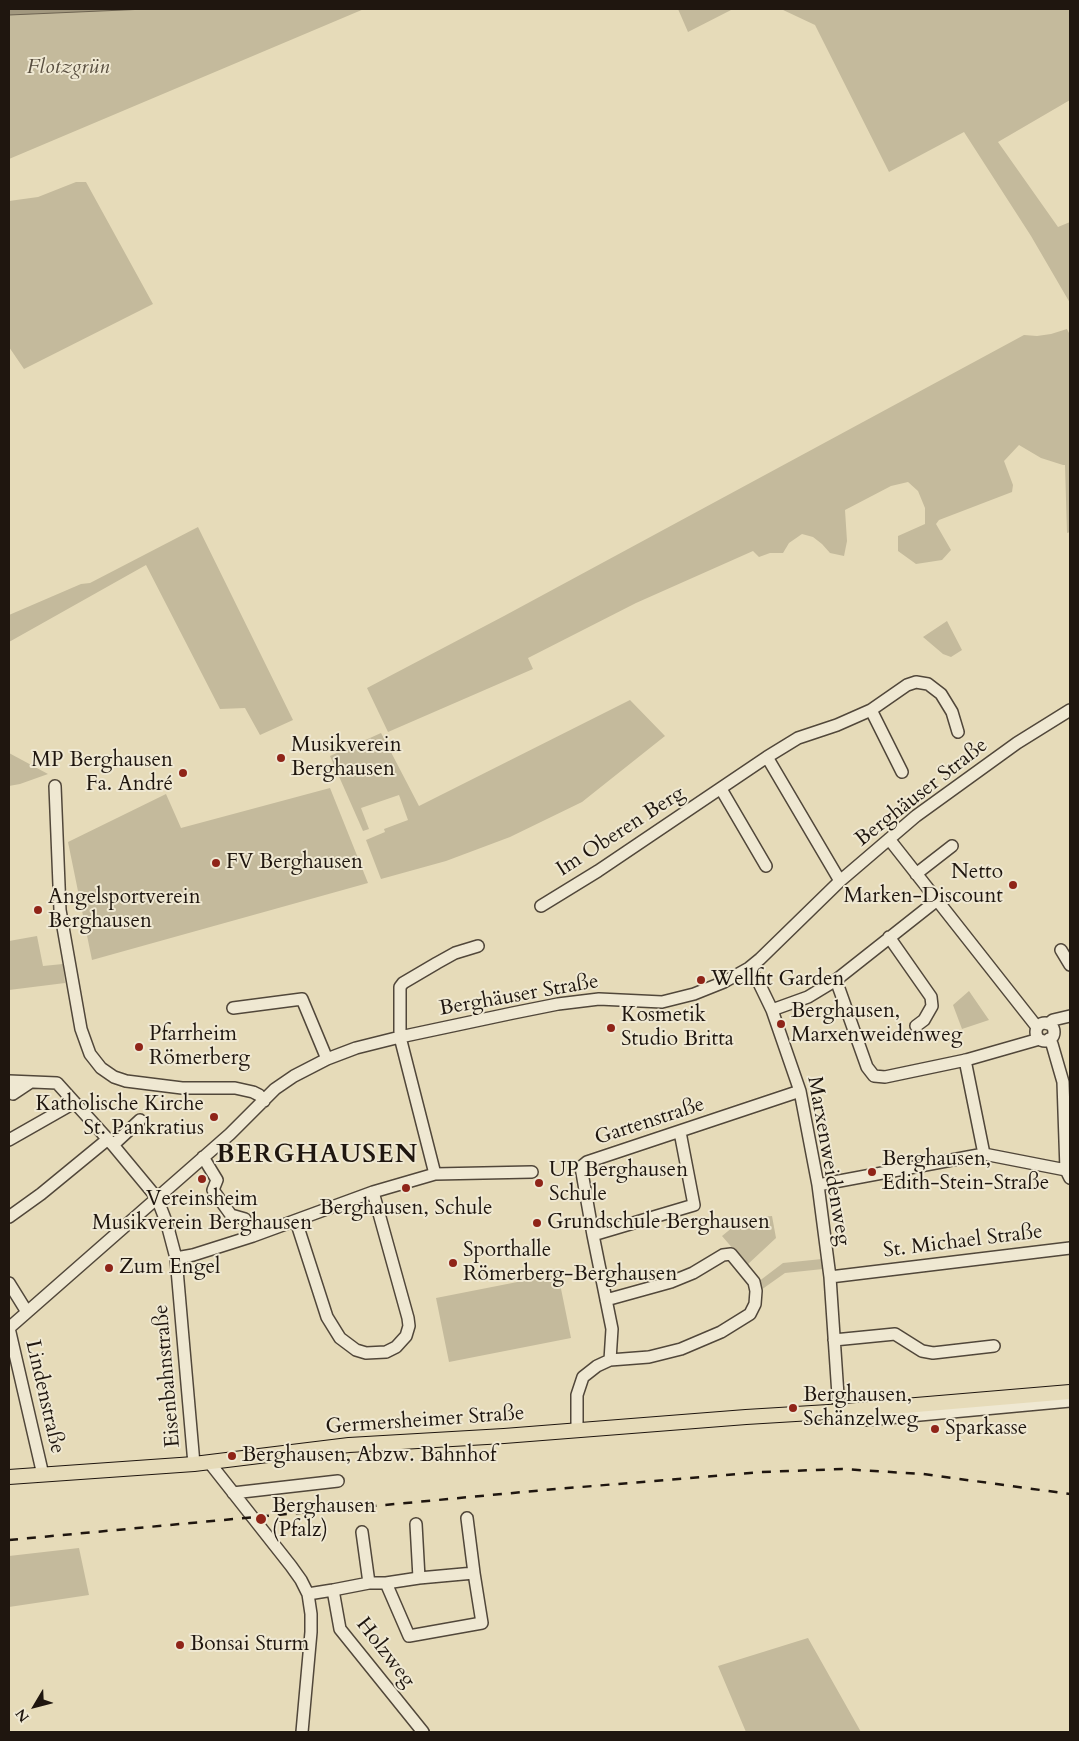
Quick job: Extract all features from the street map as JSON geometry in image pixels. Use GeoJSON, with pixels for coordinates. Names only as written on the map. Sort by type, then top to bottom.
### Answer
{"type":"FeatureCollection","features":[{"type":"Feature","properties":{"kind":"main road","name":"Germersheimer Straße"},"geometry":{"type":"LineString","coordinates":[[9,1478],[194,1464],[348,1446],[842,1411],[1070,1392]]}},
{"type":"Feature","properties":{"kind":"street","name":"Im Oberen Berg"},"geometry":{"type":"LineString","coordinates":[[541,906],[798,738],[837,725],[870,710],[907,684],[916,682],[928,684],[941,694],[952,712],[958,732]]}},
{"type":"Feature","properties":{"kind":"street"},"geometry":{"type":"LineString","coordinates":[[870,710],[902,772]]}},
{"type":"Feature","properties":{"kind":"street","name":"Berghäuser Straße"},"geometry":{"type":"LineString","coordinates":[[9,1328],[203,1157],[275,1090],[294,1076],[327,1059],[356,1048],[400,1037],[513,1013],[599,998],[662,1002],[694,994],[735,977],[749,968],[840,881],[916,816],[1017,743],[1070,710]]}},
{"type":"Feature","properties":{"kind":"street"},"geometry":{"type":"LineString","coordinates":[[767,757],[840,881]]}},
{"type":"Feature","properties":{"kind":"street"},"geometry":{"type":"LineString","coordinates":[[55,786],[60,910],[81,1029],[90,1054],[101,1068],[114,1078],[182,1088],[235,1088],[253,1092],[264,1101]]}},
{"type":"Feature","properties":{"kind":"street"},"geometry":{"type":"LineString","coordinates":[[721,789],[766,866]]}},
{"type":"Feature","properties":{"kind":"street"},"geometry":{"type":"LineString","coordinates":[[818,1185],[984,1154],[1068,1174],[1066,1082],[1052,1044],[936,901],[889,839]]}},
{"type":"Feature","properties":{"kind":"street"},"geometry":{"type":"LineString","coordinates":[[916,874],[952,846]]}},
{"type":"Feature","properties":{"kind":"street"},"geometry":{"type":"LineString","coordinates":[[772,1010],[808,997],[836,980],[936,901]]}},
{"type":"Feature","properties":{"kind":"street"},"geometry":{"type":"LineString","coordinates":[[890,937],[931,997],[932,1006],[924,1020],[916,1026]]}},
{"type":"Feature","properties":{"kind":"street"},"geometry":{"type":"LineString","coordinates":[[435,1174],[400,1037],[400,987],[403,983],[437,963],[478,946]]}},
{"type":"Feature","properties":{"kind":"street"},"geometry":{"type":"LineString","coordinates":[[1061,950],[1070,965]]}},
{"type":"Feature","properties":{"kind":"street","name":"Marxenweidenweg"},"geometry":{"type":"LineString","coordinates":[[749,968],[758,981],[772,1010],[800,1091],[818,1185],[830,1277],[834,1340],[842,1411]]}},
{"type":"Feature","properties":{"kind":"street"},"geometry":{"type":"LineString","coordinates":[[836,980],[867,1067],[874,1076],[885,1078],[965,1060],[1036,1040],[1053,1020],[1070,1016]]}},
{"type":"Feature","properties":{"kind":"street"},"geometry":{"type":"LineString","coordinates":[[234,1008],[302,999],[327,1059]]}},
{"type":"Feature","properties":{"kind":"street"},"geometry":{"type":"LineString","coordinates":[[965,1060],[984,1154]]}},
{"type":"Feature","properties":{"kind":"street","name":"Eisenbahnstraße"},"geometry":{"type":"LineString","coordinates":[[9,1081],[57,1083],[111,1142],[157,1198],[167,1224],[176,1258],[194,1464]]}},
{"type":"Feature","properties":{"kind":"street"},"geometry":{"type":"LineString","coordinates":[[9,1085],[13,1094],[31,1082]]}},
{"type":"Feature","properties":{"kind":"street","name":"Gartenstraße"},"geometry":{"type":"LineString","coordinates":[[610,1360],[612,1329],[581,1167],[587,1162],[800,1091]]}},
{"type":"Feature","properties":{"kind":"street"},"geometry":{"type":"LineString","coordinates":[[9,1140],[74,1103]]}},
{"type":"Feature","properties":{"kind":"street"},"geometry":{"type":"LineString","coordinates":[[9,1217],[140,1120]]}},
{"type":"Feature","properties":{"kind":"street"},"geometry":{"type":"LineString","coordinates":[[593,1235],[698,1209],[680,1132]]}},
{"type":"Feature","properties":{"kind":"street"},"geometry":{"type":"LineString","coordinates":[[203,1157],[217,1180],[213,1190],[230,1215],[245,1219],[253,1236]]}},
{"type":"Feature","properties":{"kind":"street"},"geometry":{"type":"LineString","coordinates":[[176,1258],[193,1255],[253,1236],[373,1192],[435,1174],[532,1172]]}},
{"type":"Feature","properties":{"kind":"street"},"geometry":{"type":"LineString","coordinates":[[296,1221],[327,1317],[340,1338],[361,1351],[386,1352],[396,1347],[406,1336],[409,1326],[373,1192]]}},
{"type":"Feature","properties":{"kind":"street","name":"St. Michael Straße"},"geometry":{"type":"LineString","coordinates":[[830,1277],[1070,1248]]}},
{"type":"Feature","properties":{"kind":"street"},"geometry":{"type":"LineString","coordinates":[[578,1429],[576,1395],[583,1378],[597,1366],[610,1360],[649,1356],[681,1348],[721,1332],[750,1314],[755,1304],[756,1291],[754,1282],[731,1254],[724,1255],[678,1279],[606,1300]]}},
{"type":"Feature","properties":{"kind":"street"},"geometry":{"type":"LineString","coordinates":[[9,1283],[27,1312]]}},
{"type":"Feature","properties":{"kind":"street","name":"Lindenstraße"},"geometry":{"type":"LineString","coordinates":[[9,1328],[43,1475]]}},
{"type":"Feature","properties":{"kind":"street"},"geometry":{"type":"LineString","coordinates":[[834,1340],[895,1334],[922,1351],[933,1353],[994,1346]]}},
{"type":"Feature","properties":{"kind":"street","name":"Germersheimer Straße"},"geometry":{"type":"LineString","coordinates":[[842,1411],[866,1420],[1070,1401]]}},
{"type":"Feature","properties":{"kind":"street"},"geometry":{"type":"LineString","coordinates":[[209,1462],[291,1566],[308,1594],[311,1632],[302,1732]]}},
{"type":"Feature","properties":{"kind":"street"},"geometry":{"type":"LineString","coordinates":[[233,1493],[338,1481]]}},
{"type":"Feature","properties":{"kind":"street"},"geometry":{"type":"LineString","coordinates":[[386,1583],[409,1636],[482,1623],[467,1518]]}},
{"type":"Feature","properties":{"kind":"street"},"geometry":{"type":"LineString","coordinates":[[416,1524],[419,1578]]}},
{"type":"Feature","properties":{"kind":"street"},"geometry":{"type":"LineString","coordinates":[[362,1532],[369,1583]]}},
{"type":"Feature","properties":{"kind":"street"},"geometry":{"type":"LineString","coordinates":[[308,1594],[369,1583],[386,1583],[474,1573]]}},
{"type":"Feature","properties":{"kind":"street","name":"Holzweg"},"geometry":{"type":"LineString","coordinates":[[333,1590],[340,1629],[423,1732]]}},
{"type":"Feature","properties":{"kind":"green space","name":"Flotzgrün"},"geometry":{"type":"Polygon","coordinates":[[[9,9],[364,9],[9,159],[9,9]]]}},
{"type":"Feature","properties":{"kind":"green space"},"geometry":{"type":"Polygon","coordinates":[[[678,9],[733,9],[688,32],[678,9]]]}},
{"type":"Feature","properties":{"kind":"green space"},"geometry":{"type":"Polygon","coordinates":[[[781,9],[1070,9],[1070,100],[998,142],[1058,227],[1070,222],[1070,303],[1031,236],[964,132],[889,172],[815,25],[781,9]]]}},
{"type":"Feature","properties":{"kind":"green space"},"geometry":{"type":"Polygon","coordinates":[[[76,182],[86,182],[153,304],[24,369],[9,347],[9,201],[38,197],[76,182]]]}},
{"type":"Feature","properties":{"kind":"green space"},"geometry":{"type":"Polygon","coordinates":[[[1067,329],[1070,335],[1070,532],[1067,533],[1065,465],[1041,458],[1019,445],[1004,461],[1013,485],[1012,492],[939,520],[936,524],[951,550],[942,560],[916,564],[898,551],[898,536],[925,524],[925,508],[918,491],[908,482],[891,486],[845,510],[847,541],[844,556],[830,553],[813,537],[802,534],[789,543],[783,553],[770,553],[759,557],[753,551],[636,603],[528,658],[533,669],[388,732],[367,688],[1024,335],[1037,336],[1067,329]]]}},
{"type":"Feature","properties":{"kind":"green space"},"geometry":{"type":"Polygon","coordinates":[[[198,527],[293,720],[260,735],[245,708],[220,709],[146,565],[9,642],[9,615],[81,584],[90,583],[198,527]]]}},
{"type":"Feature","properties":{"kind":"green space"},"geometry":{"type":"Polygon","coordinates":[[[947,621],[962,650],[951,657],[943,654],[923,637],[947,621]]]}},
{"type":"Feature","properties":{"kind":"green space"},"geometry":{"type":"Polygon","coordinates":[[[630,700],[665,736],[582,802],[510,837],[446,861],[381,879],[366,840],[385,832],[384,829],[408,820],[399,795],[361,808],[369,829],[363,831],[330,756],[381,733],[419,806],[630,700]]]}},
{"type":"Feature","properties":{"kind":"green space"},"geometry":{"type":"Polygon","coordinates":[[[9,753],[48,774],[9,786],[9,753]]]}},
{"type":"Feature","properties":{"kind":"green space","name":"FV Berghausen"},"geometry":{"type":"Polygon","coordinates":[[[330,788],[368,883],[92,960],[68,842],[166,794],[181,828],[330,788]]]}},
{"type":"Feature","properties":{"kind":"green space"},"geometry":{"type":"Polygon","coordinates":[[[37,936],[43,966],[63,964],[65,983],[9,990],[9,941],[37,936]]]}},
{"type":"Feature","properties":{"kind":"green space"},"geometry":{"type":"Polygon","coordinates":[[[969,991],[989,1020],[962,1029],[953,1005],[969,991]]]}},
{"type":"Feature","properties":{"kind":"green space"},"geometry":{"type":"Polygon","coordinates":[[[772,1216],[776,1238],[747,1265],[722,1236],[744,1218],[772,1216]]]}},
{"type":"Feature","properties":{"kind":"green space"},"geometry":{"type":"Polygon","coordinates":[[[822,1259],[823,1269],[785,1273],[761,1290],[758,1282],[783,1263],[822,1259]]]}},
{"type":"Feature","properties":{"kind":"green space"},"geometry":{"type":"Polygon","coordinates":[[[558,1274],[571,1338],[449,1362],[436,1298],[558,1274]]]}},
{"type":"Feature","properties":{"kind":"green space"},"geometry":{"type":"Polygon","coordinates":[[[79,1548],[89,1595],[9,1607],[9,1556],[79,1548]]]}},
{"type":"Feature","properties":{"kind":"green space"},"geometry":{"type":"Polygon","coordinates":[[[808,1638],[861,1732],[746,1732],[718,1666],[808,1638]]]}},
{"type":"Feature","properties":{"kind":"shaded area"},"geometry":{"type":"Polygon","coordinates":[[[9,9],[146,9],[9,15],[9,9]]]}},
{"type":"Feature","properties":{"kind":"railway"},"geometry":{"type":"LineString","coordinates":[[9,1540],[545,1490],[761,1472],[842,1469],[923,1474],[1070,1494]]}},
{"type":"Feature","properties":{"kind":"place","name":"Musikverein Berghausen"},"geometry":{"type":"Point","coordinates":[281,758]}},
{"type":"Feature","properties":{"kind":"place","name":"MP Berghausen Fa. André"},"geometry":{"type":"Point","coordinates":[183,773]}},
{"type":"Feature","properties":{"kind":"place","name":"FV Berghausen"},"geometry":{"type":"Point","coordinates":[216,863]}},
{"type":"Feature","properties":{"kind":"place","name":"Netto Marken-Discount"},"geometry":{"type":"Point","coordinates":[1013,885]}},
{"type":"Feature","properties":{"kind":"place","name":"Angelsportverein Berghausen"},"geometry":{"type":"Point","coordinates":[38,910]}},
{"type":"Feature","properties":{"kind":"place","name":"Wellfit Garden"},"geometry":{"type":"Point","coordinates":[701,980]}},
{"type":"Feature","properties":{"kind":"place","name":"Berghausen, Marxenweidenweg"},"geometry":{"type":"Point","coordinates":[781,1024]}},
{"type":"Feature","properties":{"kind":"place","name":"Kosmetik Studio Britta"},"geometry":{"type":"Point","coordinates":[611,1028]}},
{"type":"Feature","properties":{"kind":"place","name":"Pfarrheim Römerberg"},"geometry":{"type":"Point","coordinates":[139,1047]}},
{"type":"Feature","properties":{"kind":"place","name":"Katholische Kirche St. Pankratius"},"geometry":{"type":"Point","coordinates":[214,1117]}},
{"type":"Feature","properties":{"kind":"place","name":"Berghausen, Edith-Stein-Straße"},"geometry":{"type":"Point","coordinates":[872,1172]}},
{"type":"Feature","properties":{"kind":"place","name":"Vereinsheim Musikverein Berghausen"},"geometry":{"type":"Point","coordinates":[202,1179]}},
{"type":"Feature","properties":{"kind":"place","name":"UP Berghausen Schule"},"geometry":{"type":"Point","coordinates":[539,1183]}},
{"type":"Feature","properties":{"kind":"place","name":"Berghausen, Schule"},"geometry":{"type":"Point","coordinates":[406,1188]}},
{"type":"Feature","properties":{"kind":"place","name":"Grundschule Berghausen"},"geometry":{"type":"Point","coordinates":[537,1223]}},
{"type":"Feature","properties":{"kind":"place","name":"Sporthalle Römerberg-Berghausen"},"geometry":{"type":"Point","coordinates":[453,1263]}},
{"type":"Feature","properties":{"kind":"place","name":"Zum Engel"},"geometry":{"type":"Point","coordinates":[109,1268]}},
{"type":"Feature","properties":{"kind":"place","name":"Berghausen, Schänzelweg"},"geometry":{"type":"Point","coordinates":[793,1408]}},
{"type":"Feature","properties":{"kind":"place","name":"Sparkasse"},"geometry":{"type":"Point","coordinates":[935,1429]}},
{"type":"Feature","properties":{"kind":"place","name":"Berghausen, Abzw. Bahnhof"},"geometry":{"type":"Point","coordinates":[232,1456]}},
{"type":"Feature","properties":{"kind":"place","name":"Berghausen (Pfalz)"},"geometry":{"type":"Point","coordinates":[261,1519]}},
{"type":"Feature","properties":{"kind":"place","name":"Bonsai Sturm"},"geometry":{"type":"Point","coordinates":[180,1645]}},
{"type":"Feature","properties":{"kind":"district","name":"BERGHAUSEN"},"geometry":{"type":"Point","coordinates":[317,1156]}}]}
